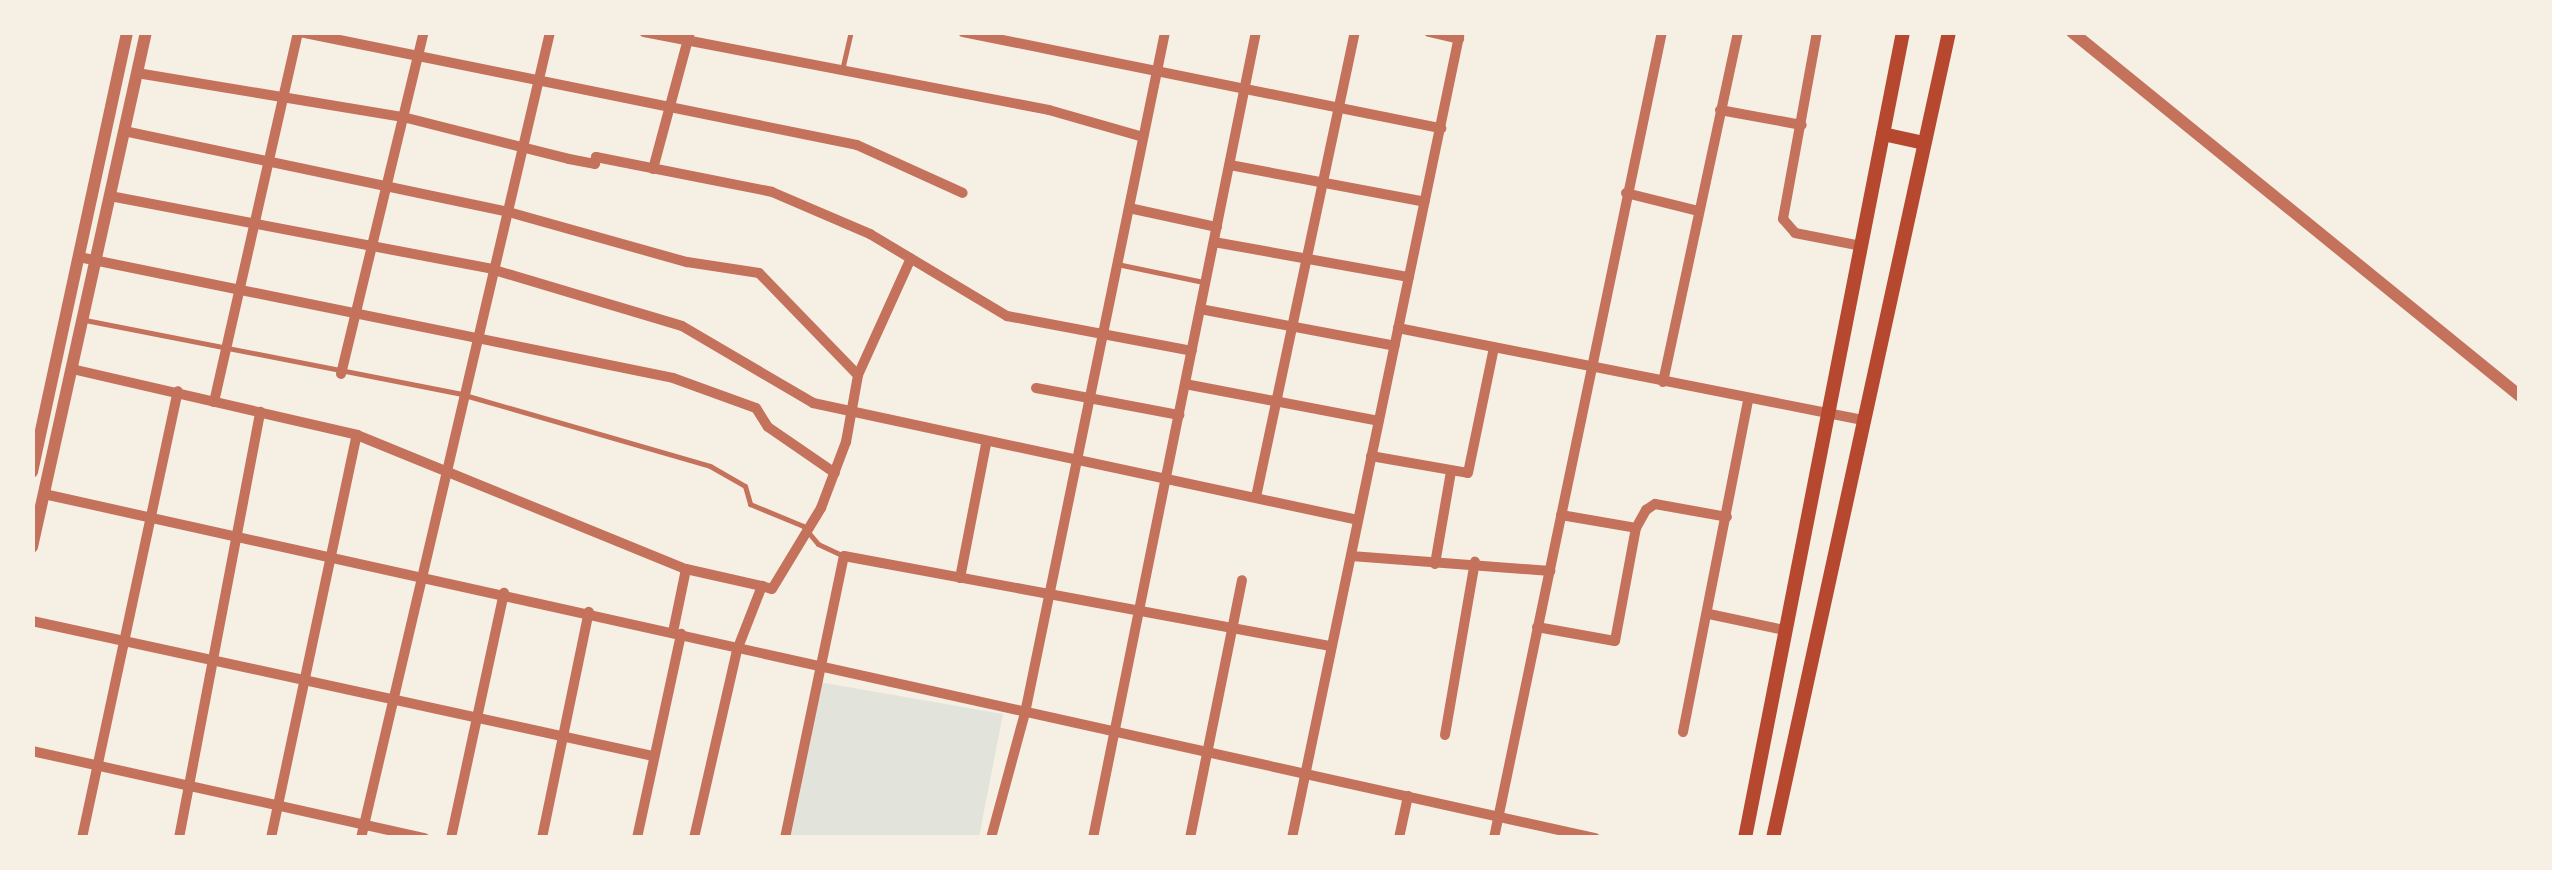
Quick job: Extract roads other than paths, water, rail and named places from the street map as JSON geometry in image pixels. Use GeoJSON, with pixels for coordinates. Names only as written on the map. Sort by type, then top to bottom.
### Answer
{"type":"FeatureCollection","features":[{"type":"Feature","properties":{"kind":"main road"},"geometry":{"type":"LineString","coordinates":[[1744,838],[1902,32]]}},
{"type":"Feature","properties":{"kind":"main road"},"geometry":{"type":"LineString","coordinates":[[1773,838],[1948,32]]}},
{"type":"Feature","properties":{"kind":"main road"},"geometry":{"type":"LineString","coordinates":[[1883,134],[1924,143]]}},
{"type":"Feature","properties":{"kind":"street"},"geometry":{"type":"LineString","coordinates":[[32,472],[127,32]]}},
{"type":"Feature","properties":{"kind":"street"},"geometry":{"type":"LineString","coordinates":[[32,547],[146,32]]}},
{"type":"Feature","properties":{"kind":"street"},"geometry":{"type":"LineString","coordinates":[[214,402],[281,96],[299,32],[858,144],[963,194]]}},
{"type":"Feature","properties":{"kind":"street"},"geometry":{"type":"LineString","coordinates":[[341,374],[424,32]]}},
{"type":"Feature","properties":{"kind":"street"},"geometry":{"type":"LineString","coordinates":[[361,838],[418,578],[550,32]]}},
{"type":"Feature","properties":{"kind":"street"},"geometry":{"type":"LineString","coordinates":[[644,32],[689,37],[1049,110],[1143,137]]}},
{"type":"Feature","properties":{"kind":"street"},"geometry":{"type":"LineString","coordinates":[[964,32],[1441,128]]}},
{"type":"Feature","properties":{"kind":"street"},"geometry":{"type":"LineString","coordinates":[[991,838],[1025,714],[1165,32]]}},
{"type":"Feature","properties":{"kind":"street"},"geometry":{"type":"LineString","coordinates":[[1256,497],[1355,32]]}},
{"type":"Feature","properties":{"kind":"street"},"geometry":{"type":"LineString","coordinates":[[1292,838],[1460,36],[1428,32]]}},
{"type":"Feature","properties":{"kind":"street"},"geometry":{"type":"LineString","coordinates":[[1494,838],[1662,32]]}},
{"type":"Feature","properties":{"kind":"street"},"geometry":{"type":"LineString","coordinates":[[1663,382],[1738,32]]}},
{"type":"Feature","properties":{"kind":"street"},"geometry":{"type":"LineString","coordinates":[[1817,32],[1782,219],[1787,228],[1861,246]]}},
{"type":"Feature","properties":{"kind":"street"},"geometry":{"type":"LineString","coordinates":[[2072,32],[2517,390]]}},
{"type":"Feature","properties":{"kind":"street"},"geometry":{"type":"LineString","coordinates":[[1093,838],[1255,33]]}},
{"type":"Feature","properties":{"kind":"street"},"geometry":{"type":"LineString","coordinates":[[653,168],[689,37]]}},
{"type":"Feature","properties":{"kind":"street"},"geometry":{"type":"LineString","coordinates":[[137,74],[403,117],[521,148],[653,168],[772,192],[826,212],[1007,316],[1192,351]]}},
{"type":"Feature","properties":{"kind":"street"},"geometry":{"type":"LineString","coordinates":[[1720,110],[1802,125]]}},
{"type":"Feature","properties":{"kind":"street"},"geometry":{"type":"LineString","coordinates":[[124,131],[506,211],[687,262],[759,273],[858,375]]}},
{"type":"Feature","properties":{"kind":"street"},"geometry":{"type":"LineString","coordinates":[[1230,165],[1425,202]]}},
{"type":"Feature","properties":{"kind":"street"},"geometry":{"type":"LineString","coordinates":[[1626,193],[1698,211]]}},
{"type":"Feature","properties":{"kind":"street"},"geometry":{"type":"LineString","coordinates":[[110,196],[491,268],[682,326],[813,403],[986,444],[1078,458],[1358,520]]}},
{"type":"Feature","properties":{"kind":"street"},"geometry":{"type":"LineString","coordinates":[[1129,208],[1217,226]]}},
{"type":"Feature","properties":{"kind":"street"},"geometry":{"type":"LineString","coordinates":[[1214,242],[1409,277]]}},
{"type":"Feature","properties":{"kind":"street"},"geometry":{"type":"LineString","coordinates":[[79,257],[355,309],[673,378],[756,408],[768,427],[835,473]]}},
{"type":"Feature","properties":{"kind":"street"},"geometry":{"type":"LineString","coordinates":[[72,369],[357,435],[686,569],[772,589],[809,534],[835,473],[854,411],[858,375],[911,258]]}},
{"type":"Feature","properties":{"kind":"street"},"geometry":{"type":"LineString","coordinates":[[1200,308],[1394,346]]}},
{"type":"Feature","properties":{"kind":"street"},"geometry":{"type":"LineString","coordinates":[[1398,328],[1864,420]]}},
{"type":"Feature","properties":{"kind":"street"},"geometry":{"type":"LineString","coordinates":[[1371,456],[1468,473],[1494,348]]}},
{"type":"Feature","properties":{"kind":"street"},"geometry":{"type":"LineString","coordinates":[[1185,384],[1379,421]]}},
{"type":"Feature","properties":{"kind":"street"},"geometry":{"type":"LineString","coordinates":[[1036,388],[1179,415]]}},
{"type":"Feature","properties":{"kind":"street"},"geometry":{"type":"LineString","coordinates":[[82,838],[178,392]]}},
{"type":"Feature","properties":{"kind":"street"},"geometry":{"type":"LineString","coordinates":[[1682,732],[1709,614],[1748,400]]}},
{"type":"Feature","properties":{"kind":"street"},"geometry":{"type":"LineString","coordinates":[[178,838],[260,412]]}},
{"type":"Feature","properties":{"kind":"street"},"geometry":{"type":"LineString","coordinates":[[271,838],[328,555],[357,435]]}},
{"type":"Feature","properties":{"kind":"street"},"geometry":{"type":"LineString","coordinates":[[960,578],[986,444]]}},
{"type":"Feature","properties":{"kind":"street"},"geometry":{"type":"LineString","coordinates":[[1435,564],[1451,471]]}},
{"type":"Feature","properties":{"kind":"street"},"geometry":{"type":"LineString","coordinates":[[44,494],[1595,838]]}},
{"type":"Feature","properties":{"kind":"street"},"geometry":{"type":"LineString","coordinates":[[1537,627],[1615,641],[1636,528],[1655,504],[1727,516]]}},
{"type":"Feature","properties":{"kind":"street"},"geometry":{"type":"LineString","coordinates":[[1561,514],[1636,528]]}},
{"type":"Feature","properties":{"kind":"street"},"geometry":{"type":"LineString","coordinates":[[785,838],[844,556],[1332,646]]}},
{"type":"Feature","properties":{"kind":"street"},"geometry":{"type":"LineString","coordinates":[[1351,556],[1435,564],[1475,562],[1550,571]]}},
{"type":"Feature","properties":{"kind":"street"},"geometry":{"type":"LineString","coordinates":[[1445,736],[1475,562]]}},
{"type":"Feature","properties":{"kind":"street"},"geometry":{"type":"LineString","coordinates":[[637,838],[686,569]]}},
{"type":"Feature","properties":{"kind":"street"},"geometry":{"type":"LineString","coordinates":[[1190,838],[1242,580]]}},
{"type":"Feature","properties":{"kind":"street"},"geometry":{"type":"LineString","coordinates":[[694,838],[738,650],[762,586]]}},
{"type":"Feature","properties":{"kind":"street"},"geometry":{"type":"LineString","coordinates":[[451,838],[504,593]]}},
{"type":"Feature","properties":{"kind":"street"},"geometry":{"type":"LineString","coordinates":[[542,838],[589,612]]}},
{"type":"Feature","properties":{"kind":"street"},"geometry":{"type":"LineString","coordinates":[[1709,614],[1784,630]]}},
{"type":"Feature","properties":{"kind":"street"},"geometry":{"type":"LineString","coordinates":[[32,621],[653,756]]}},
{"type":"Feature","properties":{"kind":"street"},"geometry":{"type":"LineString","coordinates":[[32,752],[424,838]]}},
{"type":"Feature","properties":{"kind":"street"},"geometry":{"type":"LineString","coordinates":[[1399,838],[1408,796]]}},
{"type":"Feature","properties":{"kind":"lane"},"geometry":{"type":"LineString","coordinates":[[842,70],[851,32]]}},
{"type":"Feature","properties":{"kind":"lane"},"geometry":{"type":"LineString","coordinates":[[1118,264],[1206,283]]}},
{"type":"Feature","properties":{"kind":"lane"},"geometry":{"type":"LineString","coordinates":[[82,320],[224,352],[462,394],[710,466],[745,486],[750,504],[844,556]]}}]}
